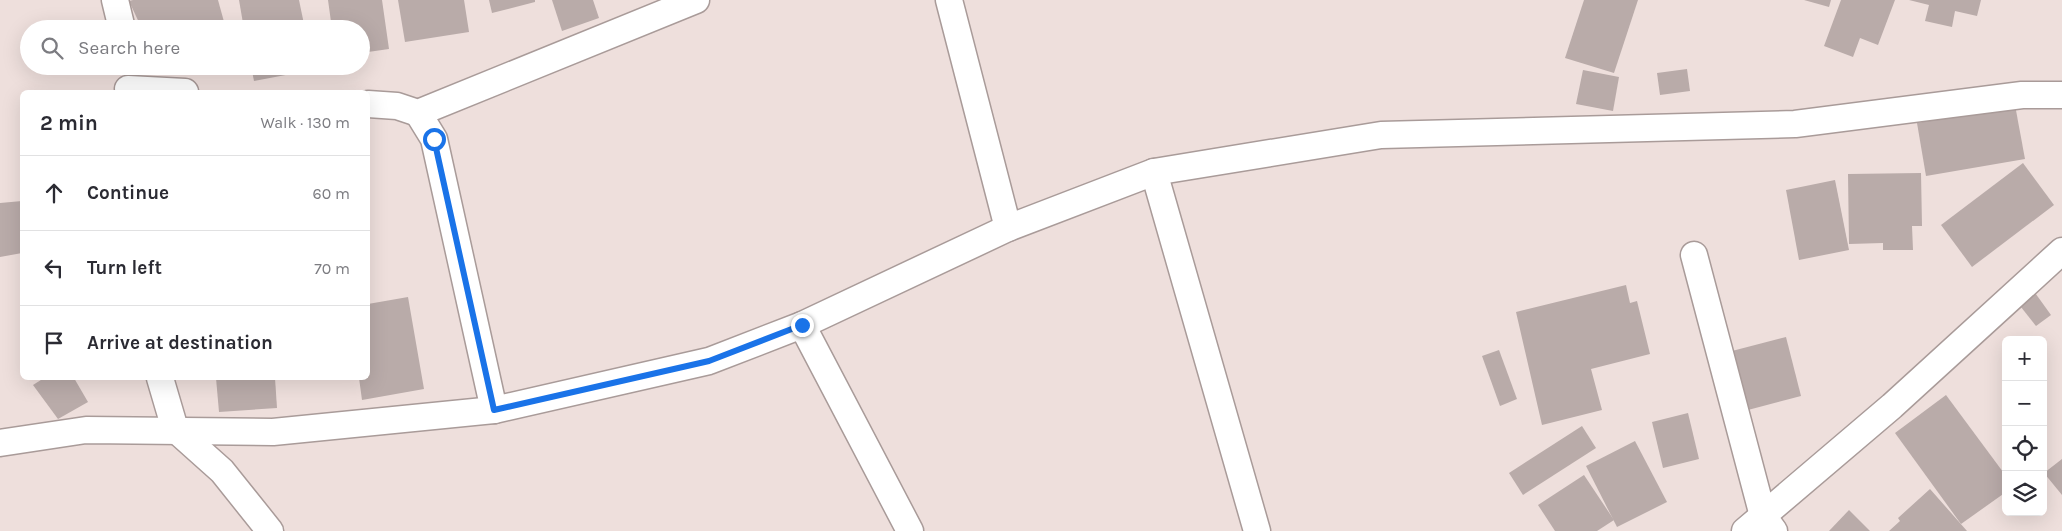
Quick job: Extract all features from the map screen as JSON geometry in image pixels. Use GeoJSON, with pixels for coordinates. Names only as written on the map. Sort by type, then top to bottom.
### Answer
{"type":"FeatureCollection","features":[{"type":"Feature","properties":{"kind":"street"},"geometry":{"type":"LineString","coordinates":[[115,0],[120,20]]}},
{"type":"Feature","properties":{"kind":"street"},"geometry":{"type":"LineString","coordinates":[[418,113],[696,0]]}},
{"type":"Feature","properties":{"kind":"street"},"geometry":{"type":"LineString","coordinates":[[949,0],[1008,228]]}},
{"type":"Feature","properties":{"kind":"street"},"geometry":{"type":"LineString","coordinates":[[128,82],[174,90]]}},
{"type":"Feature","properties":{"kind":"street"},"geometry":{"type":"LineString","coordinates":[[0,443],[86,430],[175,429],[273,432],[494,410],[709,361],[802,325],[1008,228],[1154,172],[1381,135],[1795,124],[2022,95],[2062,95]]}},
{"type":"Feature","properties":{"kind":"street"},"geometry":{"type":"LineString","coordinates":[[370,104],[397,106],[418,113],[434,139],[494,410]]}},
{"type":"Feature","properties":{"kind":"street"},"geometry":{"type":"LineString","coordinates":[[1154,172],[1257,531]]}},
{"type":"Feature","properties":{"kind":"street"},"geometry":{"type":"LineString","coordinates":[[1694,255],[1761,526],[2062,251]]}},
{"type":"Feature","properties":{"kind":"street"},"geometry":{"type":"LineString","coordinates":[[802,325],[910,531]]}},
{"type":"Feature","properties":{"kind":"street"},"geometry":{"type":"LineString","coordinates":[[161,380],[175,429],[222,471],[260,528]]}},
{"type":"Feature","properties":{"kind":"building"},"geometry":{"type":"Polygon","coordinates":[[[218,0],[224,20],[138,20],[129,1],[218,0]]]}},
{"type":"Feature","properties":{"kind":"building"},"geometry":{"type":"Polygon","coordinates":[[[239,0],[299,0],[303,20],[242,20],[239,0]]]}},
{"type":"Feature","properties":{"kind":"building"},"geometry":{"type":"Polygon","coordinates":[[[328,0],[382,0],[389,49],[370,52],[370,20],[331,20],[328,0]]]}},
{"type":"Feature","properties":{"kind":"building"},"geometry":{"type":"Polygon","coordinates":[[[398,0],[464,0],[469,32],[405,42],[398,0]]]}},
{"type":"Feature","properties":{"kind":"building"},"geometry":{"type":"Polygon","coordinates":[[[489,0],[535,0],[535,2],[492,13],[489,0]]]}},
{"type":"Feature","properties":{"kind":"building"},"geometry":{"type":"Polygon","coordinates":[[[552,0],[593,0],[599,18],[562,31],[552,0]]]}},
{"type":"Feature","properties":{"kind":"building"},"geometry":{"type":"Polygon","coordinates":[[[1584,0],[1638,0],[1614,73],[1565,58],[1584,0]]]}},
{"type":"Feature","properties":{"kind":"building"},"geometry":{"type":"Polygon","coordinates":[[[1804,0],[1831,0],[1829,7],[1804,0]]]}},
{"type":"Feature","properties":{"kind":"building"},"geometry":{"type":"Polygon","coordinates":[[[1841,0],[1895,0],[1878,45],[1860,38],[1853,57],[1824,46],[1841,0]]]}},
{"type":"Feature","properties":{"kind":"building"},"geometry":{"type":"Polygon","coordinates":[[[1909,0],[1981,0],[1977,16],[1955,11],[1952,27],[1925,21],[1929,5],[1909,0]]]}},
{"type":"Feature","properties":{"kind":"building"},"geometry":{"type":"Polygon","coordinates":[[[1687,69],[1690,91],[1660,95],[1657,73],[1687,69]]]}},
{"type":"Feature","properties":{"kind":"building"},"geometry":{"type":"Polygon","coordinates":[[[1583,70],[1619,77],[1613,111],[1576,104],[1583,70]]]}},
{"type":"Feature","properties":{"kind":"building"},"geometry":{"type":"Polygon","coordinates":[[[253,75],[286,75],[254,81],[253,75]]]}},
{"type":"Feature","properties":{"kind":"building"},"geometry":{"type":"Polygon","coordinates":[[[2015,105],[2025,159],[1926,176],[1917,123],[2015,105]]]}},
{"type":"Feature","properties":{"kind":"building"},"geometry":{"type":"Polygon","coordinates":[[[2023,163],[2054,205],[1972,267],[1941,225],[2023,163]]]}},
{"type":"Feature","properties":{"kind":"building"},"geometry":{"type":"Polygon","coordinates":[[[1921,173],[1922,226],[1912,226],[1913,250],[1883,250],[1883,243],[1849,244],[1848,174],[1921,173]]]}},
{"type":"Feature","properties":{"kind":"building"},"geometry":{"type":"Polygon","coordinates":[[[1835,180],[1849,250],[1799,260],[1786,190],[1835,180]]]}},
{"type":"Feature","properties":{"kind":"building"},"geometry":{"type":"Polygon","coordinates":[[[20,201],[20,253],[0,257],[0,203],[20,201]]]}},
{"type":"Feature","properties":{"kind":"building"},"geometry":{"type":"Polygon","coordinates":[[[1626,285],[1630,303],[1637,301],[1650,354],[1591,369],[1602,410],[1542,425],[1516,312],[1626,285]]]}},
{"type":"Feature","properties":{"kind":"building"},"geometry":{"type":"Polygon","coordinates":[[[2033,290],[2051,315],[2036,326],[2017,302],[2033,290]]]}},
{"type":"Feature","properties":{"kind":"building"},"geometry":{"type":"Polygon","coordinates":[[[408,297],[424,389],[362,400],[359,380],[370,380],[370,304],[408,297]]]}},
{"type":"Feature","properties":{"kind":"building"},"geometry":{"type":"Polygon","coordinates":[[[1786,337],[1801,396],[1748,410],[1732,351],[1786,337]]]}},
{"type":"Feature","properties":{"kind":"building"},"geometry":{"type":"Polygon","coordinates":[[[1499,350],[1517,399],[1500,406],[1482,356],[1499,350]]]}},
{"type":"Feature","properties":{"kind":"building"},"geometry":{"type":"Polygon","coordinates":[[[41,380],[75,380],[88,402],[58,419],[33,385],[41,380]]]}},
{"type":"Feature","properties":{"kind":"building"},"geometry":{"type":"Polygon","coordinates":[[[216,380],[275,380],[277,408],[219,412],[216,380]]]}},
{"type":"Feature","properties":{"kind":"building"},"geometry":{"type":"Polygon","coordinates":[[[1946,395],[2002,471],[2002,495],[1961,524],[1895,433],[1946,395]]]}},
{"type":"Feature","properties":{"kind":"building"},"geometry":{"type":"Polygon","coordinates":[[[1688,413],[1699,459],[1663,468],[1652,422],[1688,413]]]}},
{"type":"Feature","properties":{"kind":"building"},"geometry":{"type":"Polygon","coordinates":[[[1582,426],[1596,448],[1523,495],[1509,473],[1582,426]]]}},
{"type":"Feature","properties":{"kind":"building"},"geometry":{"type":"Polygon","coordinates":[[[1635,441],[1667,502],[1617,527],[1586,466],[1635,441]]]}},
{"type":"Feature","properties":{"kind":"building"},"geometry":{"type":"Polygon","coordinates":[[[2062,459],[2062,495],[2047,477],[2047,471],[2062,459]]]}},
{"type":"Feature","properties":{"kind":"building"},"geometry":{"type":"Polygon","coordinates":[[[1584,475],[1614,520],[1597,531],[1555,531],[1538,505],[1584,475]]]}},
{"type":"Feature","properties":{"kind":"building"},"geometry":{"type":"Polygon","coordinates":[[[1930,489],[1967,531],[1889,531],[1900,521],[1898,518],[1930,489]]]}},
{"type":"Feature","properties":{"kind":"building"},"geometry":{"type":"Polygon","coordinates":[[[1849,510],[1870,531],[1829,531],[1849,510]]]}},
{"type":"Feature","properties":{"kind":"route"},"geometry":{"type":"LineString","coordinates":[[434,139],[494,410],[709,361],[802,325]]}}]}
